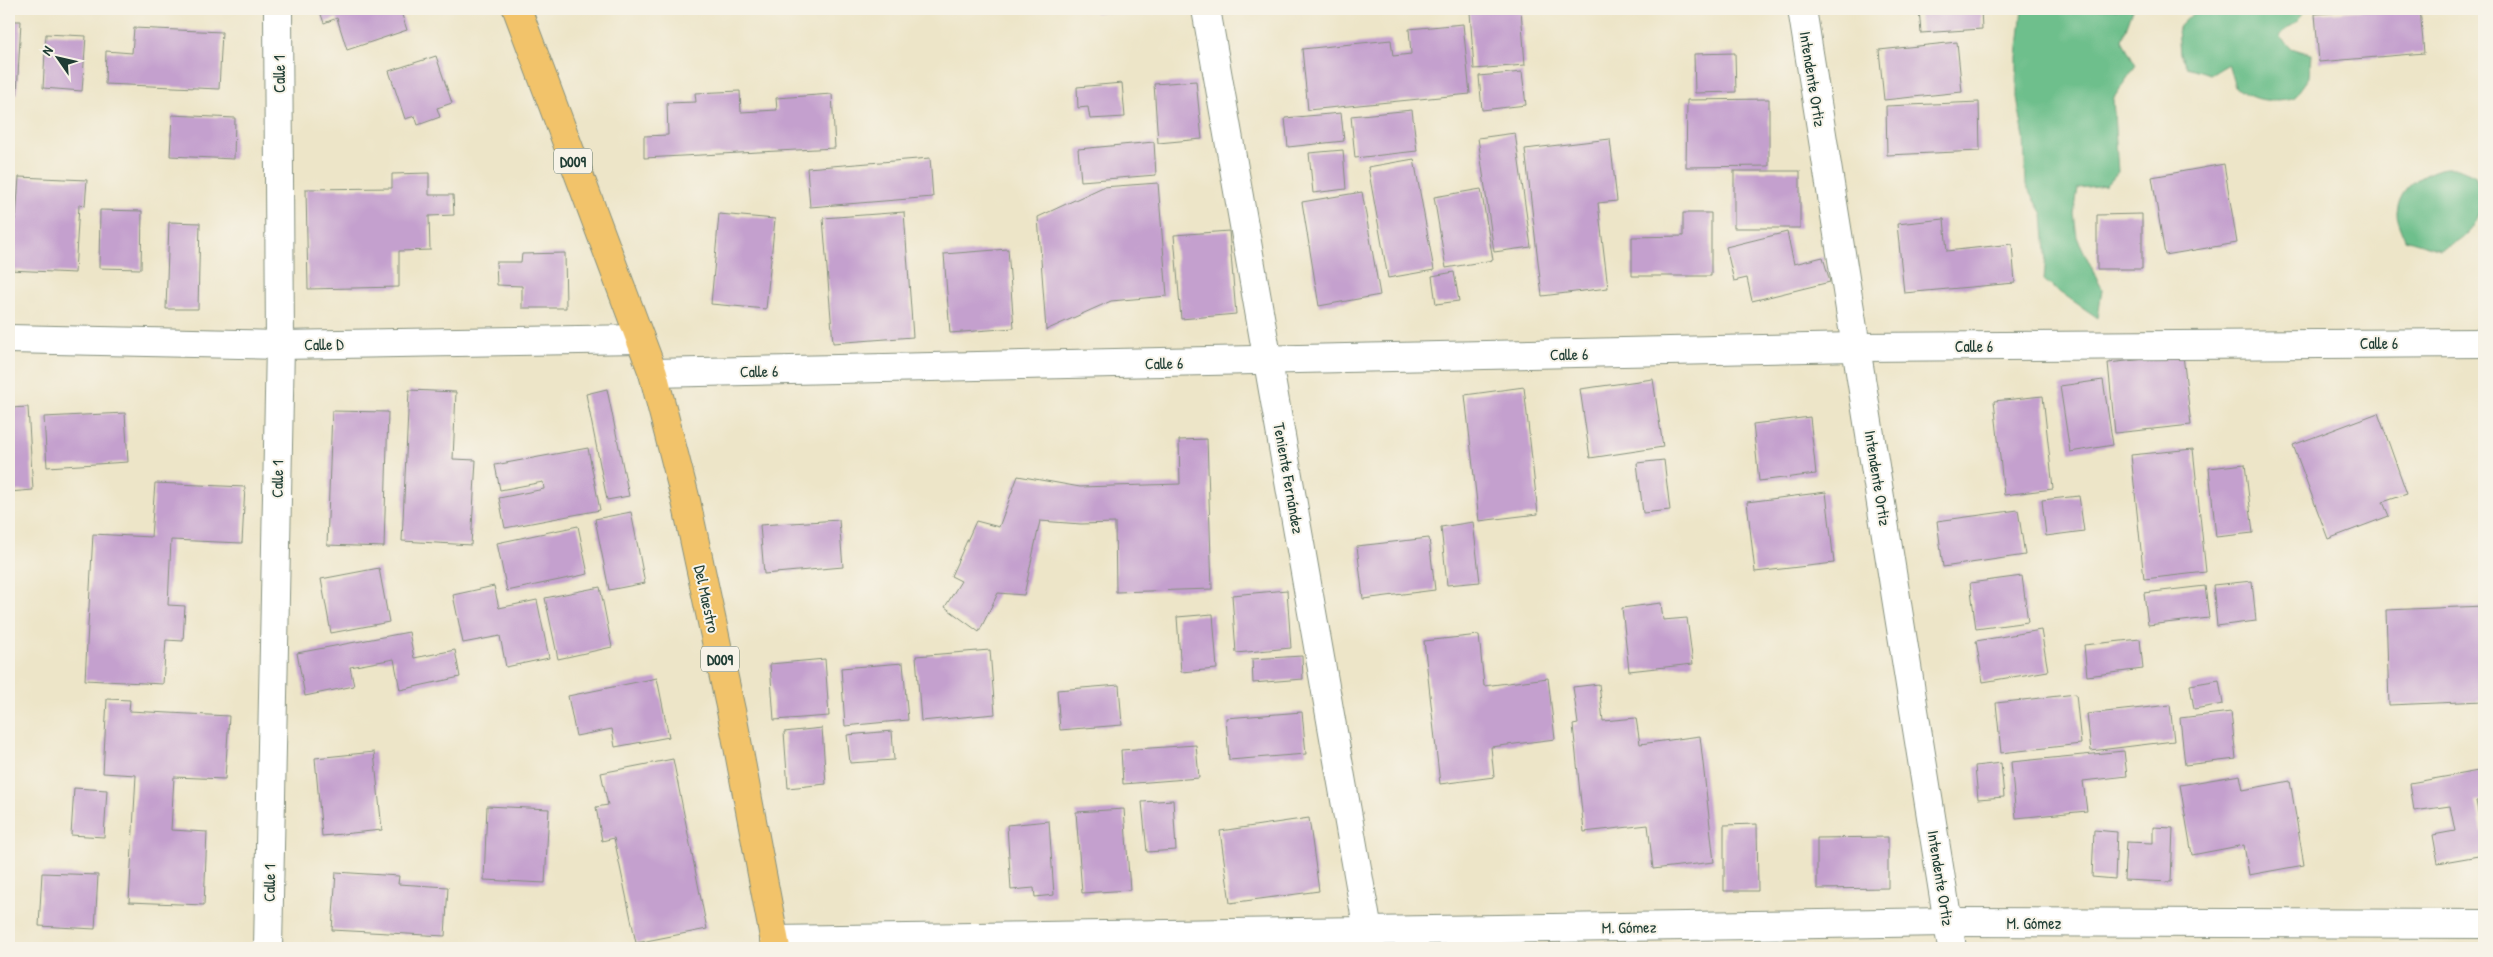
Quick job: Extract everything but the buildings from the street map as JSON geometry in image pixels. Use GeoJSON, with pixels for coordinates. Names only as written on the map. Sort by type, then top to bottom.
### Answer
{"type":"FeatureCollection","features":[{"type":"Feature","properties":{"kind":"main road","name":"Del Maestro"},"geometry":{"type":"LineString","coordinates":[[516,9],[653,373],[686,501],[733,720],[775,944]]}},
{"type":"Feature","properties":{"kind":"street","name":"Calle 1"},"geometry":{"type":"LineString","coordinates":[[268,948],[280,345],[278,9]]}},
{"type":"Feature","properties":{"kind":"street","name":"Teniente Fernández"},"geometry":{"type":"LineString","coordinates":[[1206,9],[1370,939]]}},
{"type":"Feature","properties":{"kind":"street","name":"Intendente Ortiz"},"geometry":{"type":"LineString","coordinates":[[1802,9],[1950,935]]}},
{"type":"Feature","properties":{"kind":"street","name":"Calle D"},"geometry":{"type":"LineString","coordinates":[[9,339],[280,345],[640,339]]}},
{"type":"Feature","properties":{"kind":"street","name":"Calle 6"},"geometry":{"type":"LineString","coordinates":[[653,373],[1857,347],[2484,343]]}},
{"type":"Feature","properties":{"kind":"street","name":"M. Gómez"},"geometry":{"type":"LineString","coordinates":[[775,944],[1950,935],[2484,924]]}},
{"type":"Feature","properties":{"kind":"green space"},"geometry":{"type":"Polygon","coordinates":[[[2022,9],[2133,9],[2122,40],[2136,65],[2113,99],[2118,172],[2106,185],[2078,188],[2074,214],[2077,237],[2102,289],[2098,318],[2044,281],[2046,253],[2043,214],[2026,185],[2024,138],[2017,97],[2017,57],[2022,9]]]}},
{"type":"Feature","properties":{"kind":"green space"},"geometry":{"type":"Polygon","coordinates":[[[2197,9],[2306,9],[2296,22],[2279,36],[2291,48],[2311,54],[2309,77],[2294,98],[2263,100],[2250,96],[2235,87],[2228,64],[2210,74],[2187,67],[2180,54],[2178,28],[2197,9]]]}},
{"type":"Feature","properties":{"kind":"green space"},"geometry":{"type":"Polygon","coordinates":[[[2444,168],[2458,168],[2475,175],[2484,198],[2470,230],[2459,240],[2441,250],[2405,239],[2397,213],[2402,196],[2413,183],[2427,174],[2444,168]]]}}]}
